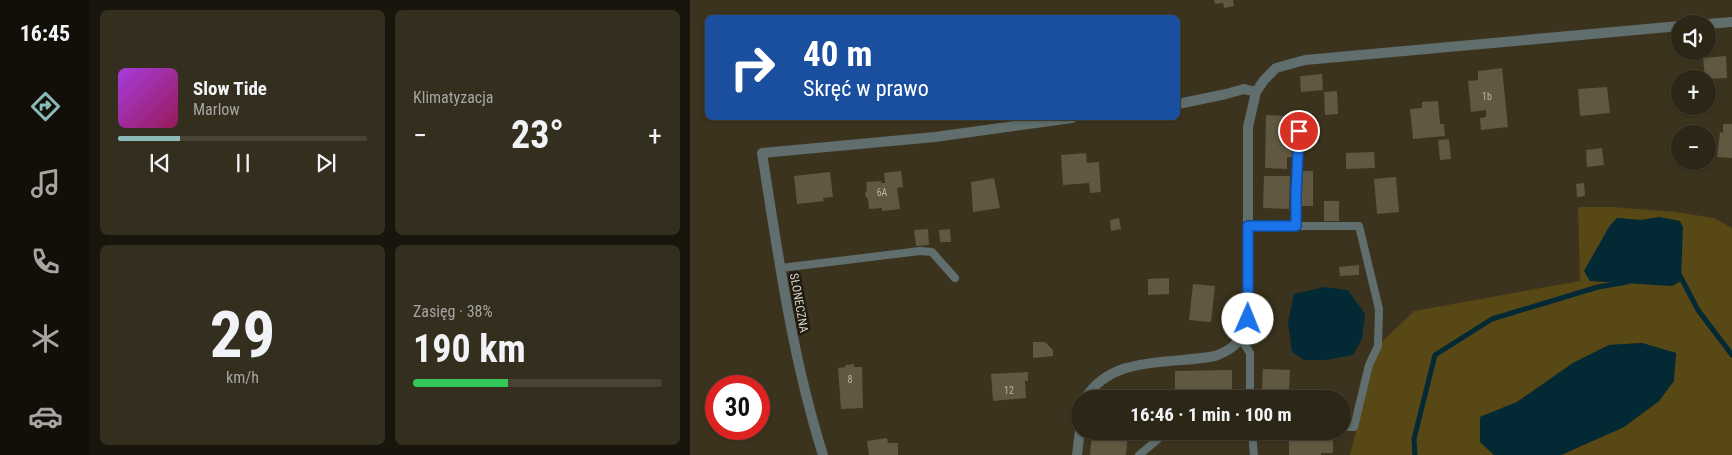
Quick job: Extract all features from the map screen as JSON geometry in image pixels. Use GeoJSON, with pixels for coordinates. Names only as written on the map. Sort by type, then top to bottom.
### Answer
{"type":"FeatureCollection","features":[{"type":"Feature","properties":{"kind":"street"},"geometry":{"type":"LineString","coordinates":[[1716,23],[1732,22]]}},
{"type":"Feature","properties":{"kind":"street"},"geometry":{"type":"LineString","coordinates":[[1092,390],[1097,383],[1132,365],[1216,356],[1228,352],[1241,339],[1248,319],[1248,127],[1256,92],[1264,80],[1276,68],[1305,60],[1671,27]]}},
{"type":"Feature","properties":{"kind":"street"},"geometry":{"type":"LineString","coordinates":[[1180,104],[1244,89],[1256,92]]}},
{"type":"Feature","properties":{"kind":"street","name":"SŁONECZNA"},"geometry":{"type":"LineString","coordinates":[[823,455],[814,428],[793,343],[762,152],[935,137],[1058,120]]}},
{"type":"Feature","properties":{"kind":"street"},"geometry":{"type":"LineString","coordinates":[[1077,455],[1079,440]]}},
{"type":"Feature","properties":{"kind":"lane"},"geometry":{"type":"LineString","coordinates":[[1296,226],[1299,131]]}},
{"type":"Feature","properties":{"kind":"lane"},"geometry":{"type":"LineString","coordinates":[[1248,226],[1359,226],[1379,309],[1378,346],[1369,365],[1354,427],[1351,427]]}},
{"type":"Feature","properties":{"kind":"lane"},"geometry":{"type":"LineString","coordinates":[[781,268],[920,251],[932,252],[955,278]]}},
{"type":"Feature","properties":{"kind":"lane"},"geometry":{"type":"LineString","coordinates":[[1241,339],[1250,353],[1250,390]]}},
{"type":"Feature","properties":{"kind":"lane"},"geometry":{"type":"LineString","coordinates":[[1139,455],[1157,440]]}},
{"type":"Feature","properties":{"kind":"lane"},"geometry":{"type":"LineString","coordinates":[[1253,440],[1254,455]]}},
{"type":"Feature","properties":{"kind":"shaded area"},"geometry":{"type":"Polygon","coordinates":[[[1578,207],[1612,207],[1675,212],[1714,218],[1732,228],[1732,455],[1561,455],[1624,427],[1659,401],[1673,381],[1676,353],[1642,343],[1609,345],[1573,363],[1517,402],[1480,417],[1480,442],[1494,455],[1350,455],[1378,346],[1414,311],[1580,281],[1578,207]],[[1617,218],[1609,227],[1585,271],[1680,281],[1681,255],[1641,220],[1617,218]]]}},
{"type":"Feature","properties":{"kind":"water"},"geometry":{"type":"Polygon","coordinates":[[[1659,217],[1680,221],[1683,227],[1681,281],[1672,286],[1590,281],[1584,271],[1609,227],[1617,218],[1640,220],[1659,217]]]}},
{"type":"Feature","properties":{"kind":"water"},"geometry":{"type":"Polygon","coordinates":[[[1324,287],[1348,290],[1365,314],[1362,339],[1353,355],[1326,360],[1304,360],[1292,352],[1288,322],[1294,294],[1324,287]]]}},
{"type":"Feature","properties":{"kind":"water"},"geometry":{"type":"Polygon","coordinates":[[[1642,343],[1676,353],[1674,381],[1659,401],[1624,427],[1561,455],[1494,455],[1480,442],[1480,417],[1517,402],[1573,363],[1609,345],[1642,343]]]}},
{"type":"Feature","properties":{"kind":"building"},"geometry":{"type":"Polygon","coordinates":[[[1214,0],[1233,0],[1234,6],[1224,8],[1223,3],[1215,4],[1214,0]]]}},
{"type":"Feature","properties":{"kind":"building"},"geometry":{"type":"Polygon","coordinates":[[[1726,56],[1727,78],[1716,78],[1716,70],[1704,70],[1703,60],[1716,60],[1716,57],[1726,56]]]}},
{"type":"Feature","properties":{"kind":"building"},"geometry":{"type":"Polygon","coordinates":[[[1502,68],[1508,127],[1481,130],[1480,118],[1486,117],[1486,110],[1471,112],[1468,81],[1478,80],[1478,71],[1502,68]]]}},
{"type":"Feature","properties":{"kind":"building"},"geometry":{"type":"Polygon","coordinates":[[[1322,74],[1323,90],[1301,92],[1300,76],[1322,74]]]}},
{"type":"Feature","properties":{"kind":"building"},"geometry":{"type":"Polygon","coordinates":[[[1607,87],[1610,113],[1580,116],[1578,89],[1607,87]]]}},
{"type":"Feature","properties":{"kind":"building"},"geometry":{"type":"Polygon","coordinates":[[[1337,91],[1338,114],[1325,115],[1324,92],[1337,91]]]}},
{"type":"Feature","properties":{"kind":"building"},"geometry":{"type":"Polygon","coordinates":[[[1438,101],[1440,124],[1444,124],[1445,136],[1413,139],[1410,109],[1422,108],[1422,102],[1438,101]]]}},
{"type":"Feature","properties":{"kind":"building"},"geometry":{"type":"Polygon","coordinates":[[[1266,115],[1288,116],[1287,147],[1295,147],[1294,157],[1287,157],[1287,169],[1265,168],[1266,115]]]}},
{"type":"Feature","properties":{"kind":"building"},"geometry":{"type":"Polygon","coordinates":[[[1723,124],[1732,124],[1732,158],[1717,157],[1720,132],[1723,133],[1723,124]]]}},
{"type":"Feature","properties":{"kind":"building"},"geometry":{"type":"Polygon","coordinates":[[[1449,139],[1451,159],[1440,160],[1438,140],[1449,139]]]}},
{"type":"Feature","properties":{"kind":"building"},"geometry":{"type":"Polygon","coordinates":[[[1602,148],[1604,165],[1587,167],[1586,150],[1602,148]]]}},
{"type":"Feature","properties":{"kind":"building"},"geometry":{"type":"Polygon","coordinates":[[[1374,152],[1375,168],[1346,169],[1346,153],[1374,152]]]}},
{"type":"Feature","properties":{"kind":"building"},"geometry":{"type":"Polygon","coordinates":[[[1086,153],[1087,163],[1099,162],[1101,192],[1090,193],[1089,183],[1063,185],[1061,155],[1086,153]]]}},
{"type":"Feature","properties":{"kind":"building"},"geometry":{"type":"Polygon","coordinates":[[[901,171],[903,187],[897,188],[900,209],[882,211],[882,208],[869,209],[865,193],[867,191],[866,182],[881,181],[881,183],[885,183],[884,173],[901,171]]]}},
{"type":"Feature","properties":{"kind":"building"},"geometry":{"type":"Polygon","coordinates":[[[1301,171],[1313,171],[1313,206],[1301,206],[1301,171]]]}},
{"type":"Feature","properties":{"kind":"building"},"geometry":{"type":"Polygon","coordinates":[[[830,172],[833,197],[823,198],[824,201],[797,204],[794,176],[830,172]]]}},
{"type":"Feature","properties":{"kind":"building"},"geometry":{"type":"Polygon","coordinates":[[[1264,176],[1290,176],[1289,209],[1263,208],[1264,176]]]}},
{"type":"Feature","properties":{"kind":"building"},"geometry":{"type":"Polygon","coordinates":[[[1396,177],[1399,212],[1377,214],[1374,179],[1396,177]]]}},
{"type":"Feature","properties":{"kind":"building"},"geometry":{"type":"Polygon","coordinates":[[[994,178],[1000,208],[973,212],[971,182],[994,178]]]}},
{"type":"Feature","properties":{"kind":"building"},"geometry":{"type":"Polygon","coordinates":[[[1584,183],[1585,196],[1577,197],[1576,184],[1584,183]]]}},
{"type":"Feature","properties":{"kind":"building"},"geometry":{"type":"Polygon","coordinates":[[[1324,201],[1339,201],[1339,221],[1324,221],[1324,201]]]}},
{"type":"Feature","properties":{"kind":"building"},"geometry":{"type":"Polygon","coordinates":[[[1119,218],[1121,229],[1111,231],[1110,220],[1119,218]]]}},
{"type":"Feature","properties":{"kind":"building"},"geometry":{"type":"Polygon","coordinates":[[[928,229],[929,245],[916,246],[914,230],[928,229]]]}},
{"type":"Feature","properties":{"kind":"building"},"geometry":{"type":"Polygon","coordinates":[[[950,229],[951,242],[940,242],[939,230],[950,229]]]}},
{"type":"Feature","properties":{"kind":"building"},"geometry":{"type":"Polygon","coordinates":[[[1359,265],[1359,275],[1340,276],[1339,267],[1359,265]]]}},
{"type":"Feature","properties":{"kind":"building"},"geometry":{"type":"Polygon","coordinates":[[[1169,278],[1169,294],[1148,295],[1148,279],[1169,278]]]}},
{"type":"Feature","properties":{"kind":"building"},"geometry":{"type":"Polygon","coordinates":[[[1193,284],[1215,286],[1211,322],[1189,320],[1193,284]]]}},
{"type":"Feature","properties":{"kind":"building"},"geometry":{"type":"Polygon","coordinates":[[[1261,306],[1266,306],[1266,316],[1262,316],[1261,306]]]}},
{"type":"Feature","properties":{"kind":"building"},"geometry":{"type":"Polygon","coordinates":[[[1033,342],[1045,342],[1053,350],[1053,356],[1033,358],[1033,342]]]}},
{"type":"Feature","properties":{"kind":"building"},"geometry":{"type":"Polygon","coordinates":[[[854,364],[854,367],[862,367],[863,408],[841,409],[838,368],[854,364]]]}},
{"type":"Feature","properties":{"kind":"building"},"geometry":{"type":"Polygon","coordinates":[[[1263,369],[1290,370],[1289,390],[1262,389],[1263,369]]]}},
{"type":"Feature","properties":{"kind":"building"},"geometry":{"type":"Polygon","coordinates":[[[1232,370],[1232,390],[1175,390],[1175,371],[1232,370]]]}},
{"type":"Feature","properties":{"kind":"building"},"geometry":{"type":"Polygon","coordinates":[[[1028,372],[1028,381],[1025,381],[1026,398],[993,401],[991,374],[1028,372]]]}},
{"type":"Feature","properties":{"kind":"building"},"geometry":{"type":"Polygon","coordinates":[[[887,438],[888,443],[898,443],[898,455],[869,455],[867,441],[887,438]]]}},
{"type":"Feature","properties":{"kind":"building"},"geometry":{"type":"Polygon","coordinates":[[[1091,440],[1127,440],[1126,455],[1090,455],[1091,440]]]}},
{"type":"Feature","properties":{"kind":"building"},"geometry":{"type":"Polygon","coordinates":[[[1289,440],[1333,440],[1333,453],[1289,455],[1289,440]]]}},
{"type":"Feature","properties":{"kind":"waterway"},"geometry":{"type":"LineString","coordinates":[[1677,274],[1679,274],[1698,310],[1732,355]]}},
{"type":"Feature","properties":{"kind":"waterway"},"geometry":{"type":"LineString","coordinates":[[1415,455],[1414,439],[1435,355],[1492,319],[1598,287],[1627,282]]}},
{"type":"Feature","properties":{"kind":"route"},"geometry":{"type":"LineString","coordinates":[[1248,319],[1248,226],[1296,226],[1299,131]]}}]}
